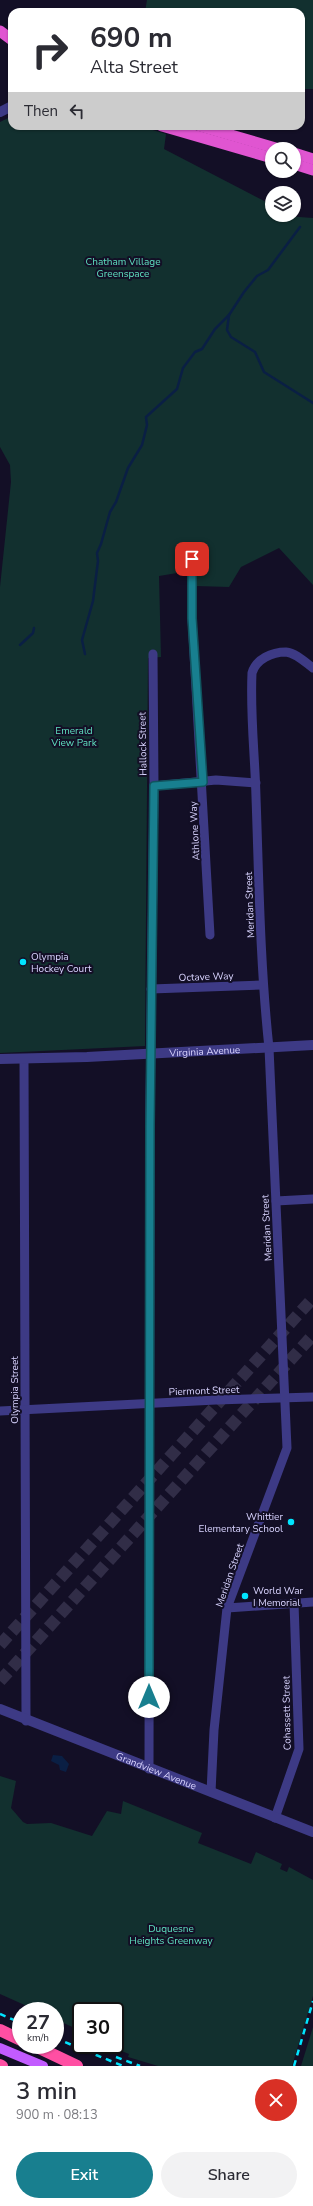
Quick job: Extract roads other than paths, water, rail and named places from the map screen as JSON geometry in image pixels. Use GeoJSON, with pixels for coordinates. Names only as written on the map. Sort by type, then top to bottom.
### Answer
{"type":"FeatureCollection","features":[{"type":"Feature","properties":{"kind":"highway"},"geometry":{"type":"LineString","coordinates":[[180,130],[265,149]]}},
{"type":"Feature","properties":{"kind":"highway"},"geometry":{"type":"LineString","coordinates":[[212,130],[265,148]]}},
{"type":"Feature","properties":{"kind":"highway"},"geometry":{"type":"LineString","coordinates":[[235,130],[265,146]]}},
{"type":"Feature","properties":{"kind":"highway"},"geometry":{"type":"LineString","coordinates":[[301,156],[313,159]]}},
{"type":"Feature","properties":{"kind":"highway"},"geometry":{"type":"LineString","coordinates":[[301,166],[313,170]]}},
{"type":"Feature","properties":{"kind":"highway"},"geometry":{"type":"LineString","coordinates":[[0,2030],[12,2036]]}},
{"type":"Feature","properties":{"kind":"highway"},"geometry":{"type":"LineString","coordinates":[[52,2054],[77,2066]]}},
{"type":"Feature","properties":{"kind":"main road"},"geometry":{"type":"LineString","coordinates":[[0,2048],[44,2066]]}},
{"type":"Feature","properties":{"kind":"street","name":"Athlone Way"},"geometry":{"type":"LineString","coordinates":[[192,559],[192,618],[203,782],[210,935]]}},
{"type":"Feature","properties":{"kind":"street","name":"Meridan Street"},"geometry":{"type":"LineString","coordinates":[[211,1792],[214,1730],[228,1608],[287,1448],[269,1048],[262,985],[255,746],[251,720],[252,673],[254,666],[263,657],[287,652],[302,659],[313,668]]}},
{"type":"Feature","properties":{"kind":"street","name":"Hallock Street"},"geometry":{"type":"LineString","coordinates":[[149,1769],[151,989],[154,786],[153,654]]}},
{"type":"Feature","properties":{"kind":"street"},"geometry":{"type":"LineString","coordinates":[[154,786],[227,780],[256,783]]}},
{"type":"Feature","properties":{"kind":"street","name":"Octave Way"},"geometry":{"type":"LineString","coordinates":[[151,989],[262,985]]}},
{"type":"Feature","properties":{"kind":"street","name":"Virginia Avenue"},"geometry":{"type":"LineString","coordinates":[[0,1059],[151,1054],[313,1045]]}},
{"type":"Feature","properties":{"kind":"street","name":"Olympia Street"},"geometry":{"type":"LineString","coordinates":[[24,1059],[26,1721]]}},
{"type":"Feature","properties":{"kind":"street"},"geometry":{"type":"LineString","coordinates":[[276,1201],[313,1199]]}},
{"type":"Feature","properties":{"kind":"street","name":"Piermont Street"},"geometry":{"type":"LineString","coordinates":[[0,1411],[149,1403],[313,1397]]}},
{"type":"Feature","properties":{"kind":"street"},"geometry":{"type":"LineString","coordinates":[[228,1608],[313,1602]]}},
{"type":"Feature","properties":{"kind":"street","name":"Cohassett Street"},"geometry":{"type":"LineString","coordinates":[[275,1818],[299,1749],[294,1603]]}},
{"type":"Feature","properties":{"kind":"street","name":"Grandview Avenue"},"geometry":{"type":"LineString","coordinates":[[0,1709],[26,1721],[313,1832]]}},
{"type":"Feature","properties":{"kind":"water"},"geometry":{"type":"Polygon","coordinates":[[[53,1755],[62,1756],[69,1764],[66,1772],[60,1770],[59,1765],[51,1761],[53,1755]]]}},
{"type":"Feature","properties":{"kind":"waterway"},"geometry":{"type":"LineString","coordinates":[[300,227],[268,270],[257,276],[244,292],[229,315],[227,330],[231,337],[255,352],[264,372],[313,403]]}},
{"type":"Feature","properties":{"kind":"waterway"},"geometry":{"type":"LineString","coordinates":[[85,654],[82,640],[93,601],[98,561],[97,553],[110,512],[116,502],[128,468],[142,445],[147,425],[146,417],[177,389],[183,368],[195,352],[202,349],[215,329],[229,315]]}},
{"type":"Feature","properties":{"kind":"waterway"},"geometry":{"type":"LineString","coordinates":[[20,645],[33,633],[34,628]]}},
{"type":"Feature","properties":{"kind":"tunnel"},"geometry":{"type":"LineString","coordinates":[[0,1645],[313,1298]]}},
{"type":"Feature","properties":{"kind":"tunnel"},"geometry":{"type":"LineString","coordinates":[[0,1681],[313,1335]]}},
{"type":"Feature","properties":{"kind":"railway"},"geometry":{"type":"LineString","coordinates":[[294,2066],[313,2001]]}},
{"type":"Feature","properties":{"kind":"railway"},"geometry":{"type":"LineString","coordinates":[[0,2014],[12,2019]]}},
{"type":"Feature","properties":{"kind":"railway"},"geometry":{"type":"LineString","coordinates":[[64,2042],[123,2066]]}},
{"type":"Feature","properties":{"kind":"railway"},"geometry":{"type":"LineString","coordinates":[[116,2057],[140,2066]]}},
{"type":"Feature","properties":{"kind":"place","name":"Olympia Hockey Court"},"geometry":{"type":"Point","coordinates":[23,962]}},
{"type":"Feature","properties":{"kind":"place","name":"Whittier Elementary School"},"geometry":{"type":"Point","coordinates":[291,1522]}},
{"type":"Feature","properties":{"kind":"place","name":"World War I Memorial"},"geometry":{"type":"Point","coordinates":[245,1596]}},
{"type":"Feature","properties":{"kind":"park label","name":"Chatham Village Greenspace"},"geometry":{"type":"Point","coordinates":[123,266]}},
{"type":"Feature","properties":{"kind":"park label","name":"Emerald View Park"},"geometry":{"type":"Point","coordinates":[74,736]}},
{"type":"Feature","properties":{"kind":"park label","name":"Duquesne Heights Greenway"},"geometry":{"type":"Point","coordinates":[171,1934]}}]}
